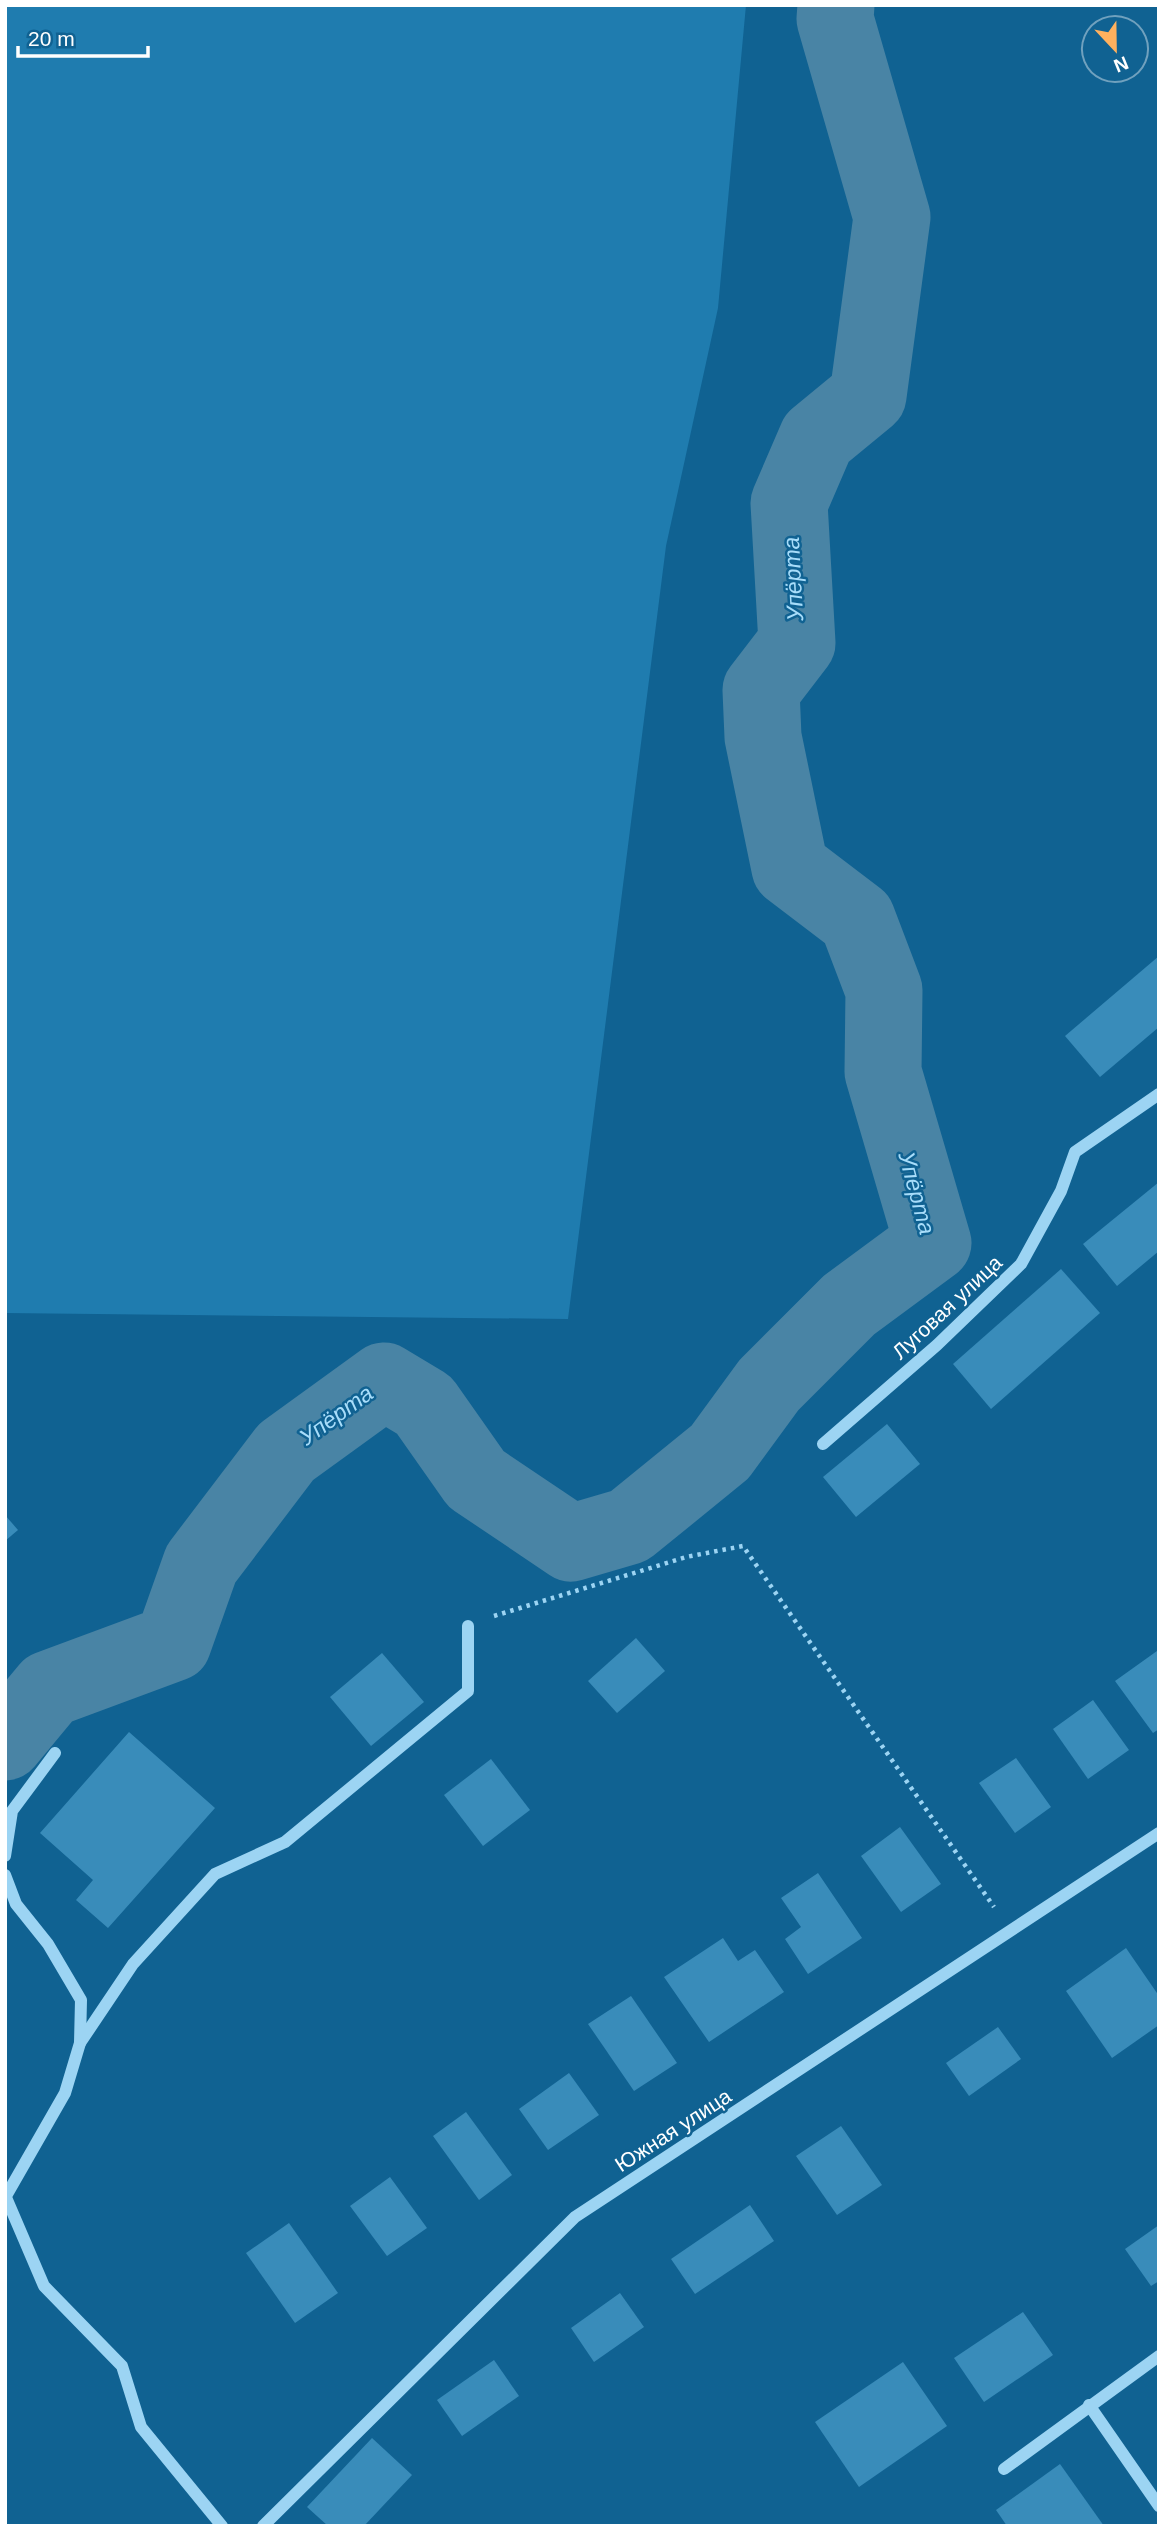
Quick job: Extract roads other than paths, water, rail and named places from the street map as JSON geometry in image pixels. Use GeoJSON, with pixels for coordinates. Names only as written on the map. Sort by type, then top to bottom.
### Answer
{"type":"FeatureCollection","features":[{"type":"Feature","properties":{"kind":"street","name":"Луговая улица"},"geometry":{"type":"LineString","coordinates":[[823,1444],[937,1345],[1021,1264],[1061,1191],[1075,1152],[1159,1094]]}},
{"type":"Feature","properties":{"kind":"street"},"geometry":{"type":"LineString","coordinates":[[80,2043],[133,1964],[215,1874],[285,1842],[468,1691],[467,1626]]}},
{"type":"Feature","properties":{"kind":"street"},"geometry":{"type":"LineString","coordinates":[[5,1856],[12,1811],[55,1753]]}},
{"type":"Feature","properties":{"kind":"street","name":"Южная улица"},"geometry":{"type":"LineString","coordinates":[[263,2526],[575,2217],[1159,1833]]}},
{"type":"Feature","properties":{"kind":"street"},"geometry":{"type":"LineString","coordinates":[[5,1875],[16,1904],[48,1944],[81,2000],[80,2043],[65,2093],[5,2195],[44,2286],[122,2366],[141,2427],[222,2526]]}},
{"type":"Feature","properties":{"kind":"street"},"geometry":{"type":"LineString","coordinates":[[1004,2469],[1159,2356]]}},
{"type":"Feature","properties":{"kind":"street"},"geometry":{"type":"LineString","coordinates":[[1089,2405],[1159,2506]]}},
{"type":"Feature","properties":{"kind":"waterway","name":"Упёрта"},"geometry":{"type":"LineString","coordinates":[[5,1742],[49,1689],[173,1643],[201,1564],[286,1452],[384,1381],[424,1405],[476,1479],[571,1543],[629,1526],[720,1452],[769,1385],[849,1305],[933,1243],[883,1072],[884,990],[857,919],[790,868],[763,737],[761,690],[797,643],[789,503],[817,438],[868,396],[892,217],[835,19],[836,5]]}}]}
